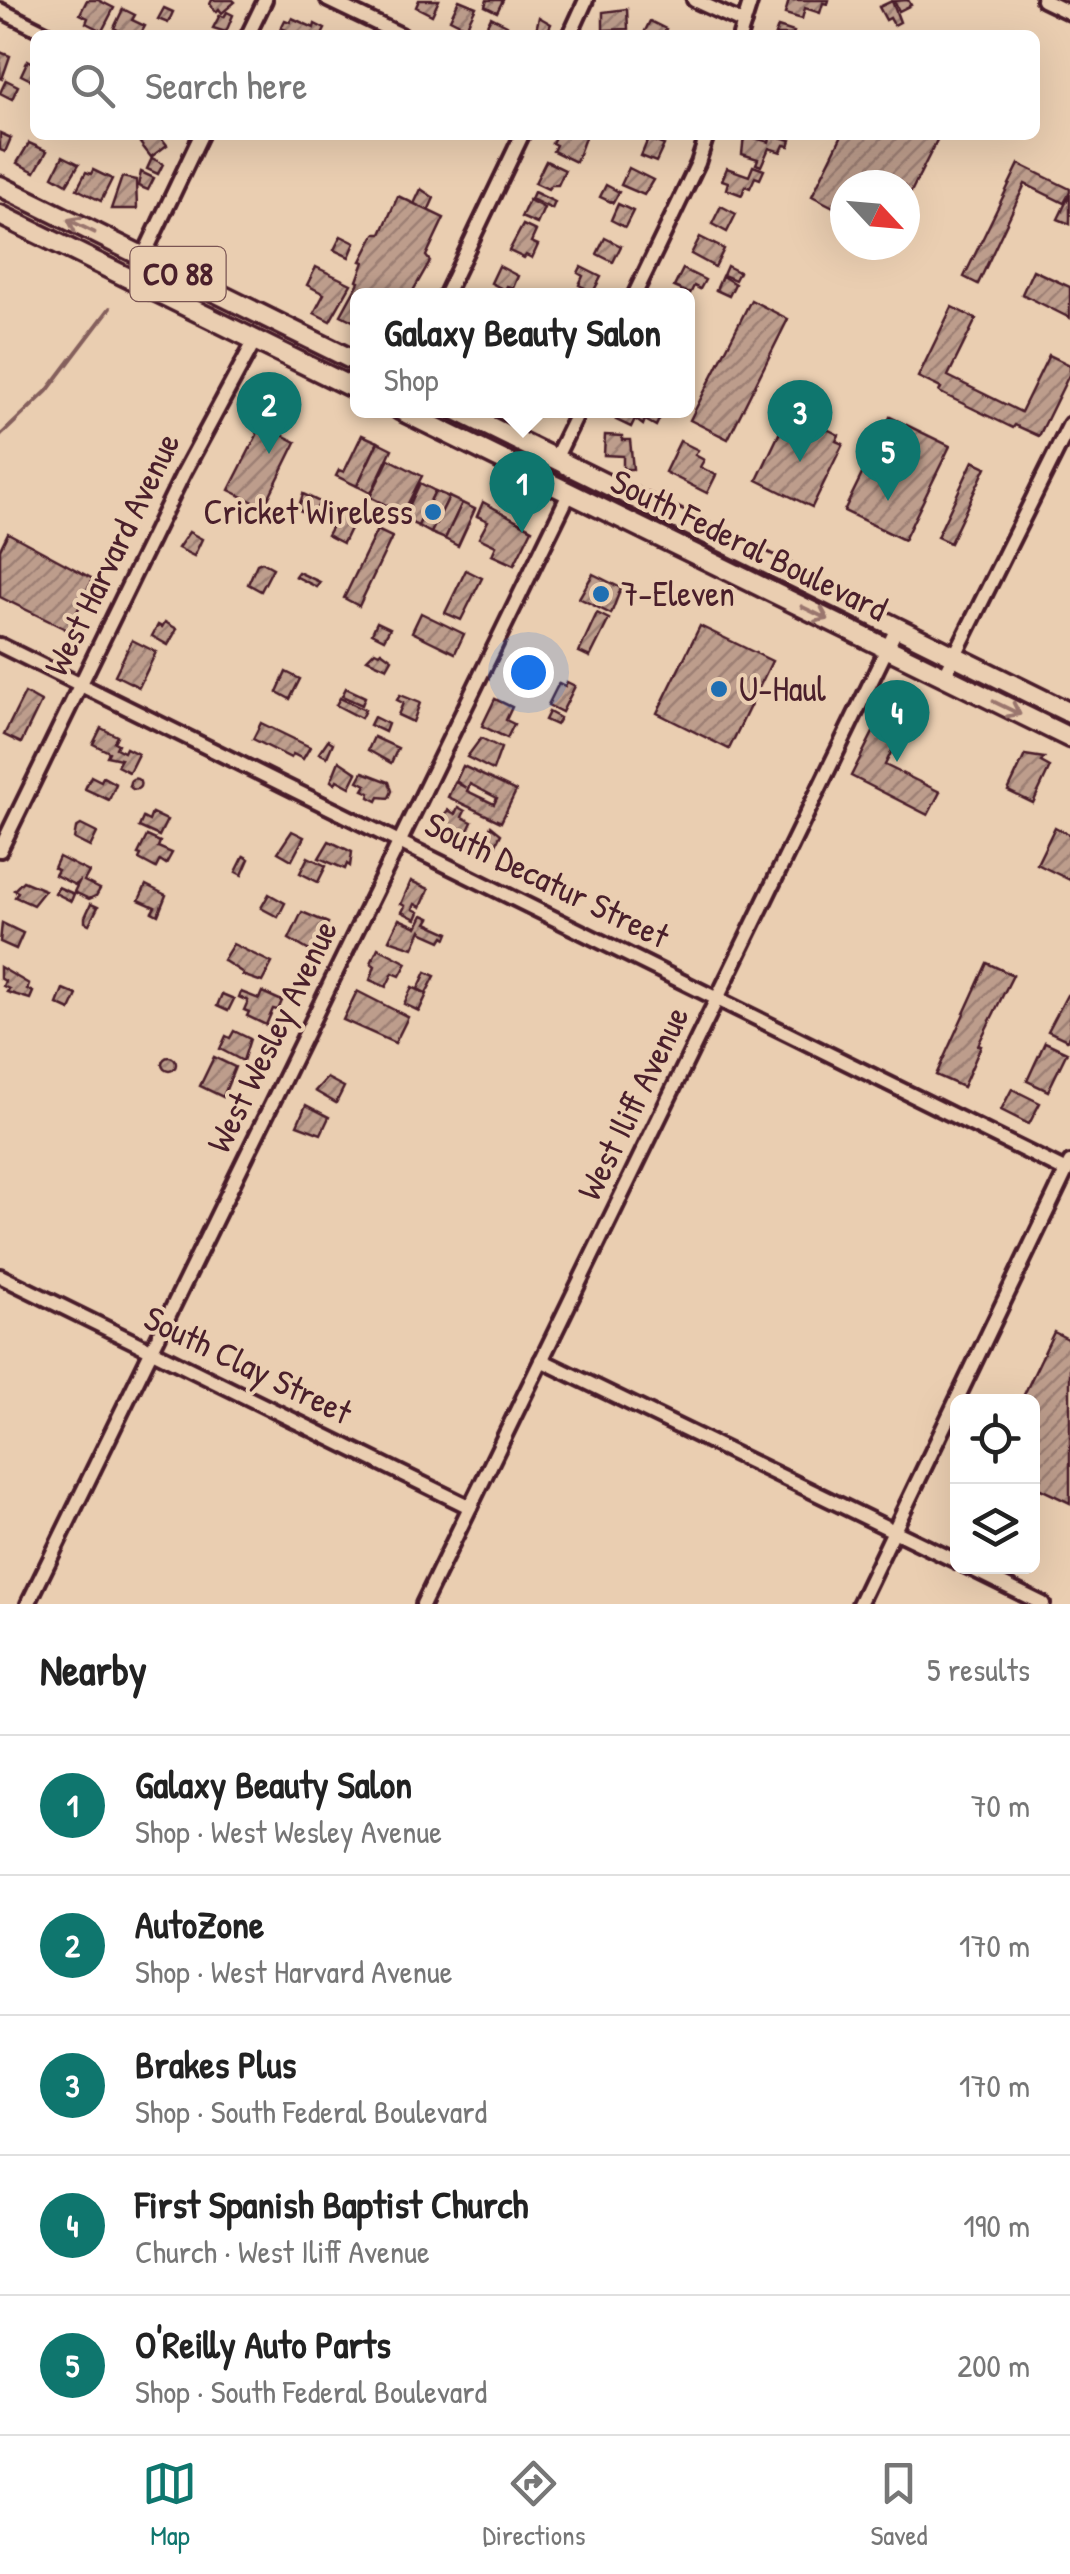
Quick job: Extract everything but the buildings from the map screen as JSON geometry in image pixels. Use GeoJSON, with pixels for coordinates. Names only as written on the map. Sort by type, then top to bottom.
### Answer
{"type":"FeatureCollection","features":[{"type":"Feature","properties":{"kind":"main road","name":"CO 88"},"geometry":{"type":"LineString","coordinates":[[0,186],[350,358]]}},
{"type":"Feature","properties":{"kind":"main road","name":"CO 88"},"geometry":{"type":"LineString","coordinates":[[0,215],[350,387]]}},
{"type":"Feature","properties":{"kind":"main road"},"geometry":{"type":"LineString","coordinates":[[22,226],[56,236],[130,268],[143,256]]}},
{"type":"Feature","properties":{"kind":"main road"},"geometry":{"type":"LineString","coordinates":[[254,340],[268,333],[279,334],[350,358]]}},
{"type":"Feature","properties":{"kind":"main road","name":"South Federal Boulevard"},"geometry":{"type":"LineString","coordinates":[[416,418],[1070,738]]}},
{"type":"Feature","properties":{"kind":"main road","name":"South Federal Boulevard"},"geometry":{"type":"LineString","coordinates":[[472,418],[1070,713]]}},
{"type":"Feature","properties":{"kind":"main road"},"geometry":{"type":"LineString","coordinates":[[436,428],[468,436],[536,466],[545,467],[555,459]]}},
{"type":"Feature","properties":{"kind":"main road"},"geometry":{"type":"LineString","coordinates":[[570,494],[583,487],[677,530],[706,534]]}},
{"type":"Feature","properties":{"kind":"street"},"geometry":{"type":"LineString","coordinates":[[250,30],[265,0]]}},
{"type":"Feature","properties":{"kind":"street"},"geometry":{"type":"LineString","coordinates":[[328,0],[391,30]]}},
{"type":"Feature","properties":{"kind":"street"},"geometry":{"type":"LineString","coordinates":[[572,30],[586,0]]}},
{"type":"Feature","properties":{"kind":"street"},"geometry":{"type":"LineString","coordinates":[[694,0],[742,29],[751,0]]}},
{"type":"Feature","properties":{"kind":"street"},"geometry":{"type":"LineString","coordinates":[[1043,0],[1070,14]]}},
{"type":"Feature","properties":{"kind":"street"},"geometry":{"type":"LineString","coordinates":[[0,10],[40,30]]}},
{"type":"Feature","properties":{"kind":"street"},"geometry":{"type":"LineString","coordinates":[[143,256],[199,140]]}},
{"type":"Feature","properties":{"kind":"street"},"geometry":{"type":"LineString","coordinates":[[449,288],[520,140]]}},
{"type":"Feature","properties":{"kind":"street"},"geometry":{"type":"LineString","coordinates":[[638,288],[706,140]]}},
{"type":"Feature","properties":{"kind":"street","name":"West Harvard Avenue"},"geometry":{"type":"LineString","coordinates":[[0,850],[183,474],[254,340]]}},
{"type":"Feature","properties":{"kind":"street"},"geometry":{"type":"LineString","coordinates":[[555,459],[574,418]]}},
{"type":"Feature","properties":{"kind":"street"},"geometry":{"type":"LineString","coordinates":[[944,677],[1070,424]]}},
{"type":"Feature","properties":{"kind":"street","name":"West Wesley Avenue"},"geometry":{"type":"LineString","coordinates":[[28,1604],[570,494]]}},
{"type":"Feature","properties":{"kind":"street","name":"West Iliff Avenue"},"geometry":{"type":"LineString","coordinates":[[423,1604],[897,628]]}},
{"type":"Feature","properties":{"kind":"street","name":"South Decatur Street"},"geometry":{"type":"LineString","coordinates":[[0,646],[716,999],[1068,1167]]}},
{"type":"Feature","properties":{"kind":"street"},"geometry":{"type":"LineString","coordinates":[[858,1604],[1068,1167]]}},
{"type":"Feature","properties":{"kind":"street","name":"South Clay Street"},"geometry":{"type":"LineString","coordinates":[[0,1276],[470,1507]]}},
{"type":"Feature","properties":{"kind":"street"},"geometry":{"type":"LineString","coordinates":[[541,1360],[950,1558]]}},
{"type":"Feature","properties":{"kind":"street"},"geometry":{"type":"LineString","coordinates":[[982,1574],[1043,1604]]}},
{"type":"Feature","properties":{"kind":"waterway"},"geometry":{"type":"LineString","coordinates":[[0,436],[47,391],[110,308]]}},
{"type":"Feature","properties":{"kind":"place","name":"AutoZone"},"geometry":{"type":"Point","coordinates":[269,454]}},
{"type":"Feature","properties":{"kind":"place","name":"Brakes Plus"},"geometry":{"type":"Point","coordinates":[800,462]}},
{"type":"Feature","properties":{"kind":"place","name":"O'Reilly Auto Parts"},"geometry":{"type":"Point","coordinates":[888,501]}},
{"type":"Feature","properties":{"kind":"place","name":"Cricket Wireless"},"geometry":{"type":"Point","coordinates":[433,512]}},
{"type":"Feature","properties":{"kind":"place","name":"Galaxy Beauty Salon"},"geometry":{"type":"Point","coordinates":[522,533]}},
{"type":"Feature","properties":{"kind":"place","name":"7-Eleven"},"geometry":{"type":"Point","coordinates":[601,594]}},
{"type":"Feature","properties":{"kind":"place","name":"U-Haul"},"geometry":{"type":"Point","coordinates":[719,689]}},
{"type":"Feature","properties":{"kind":"place","name":"First Spanish Baptist Church"},"geometry":{"type":"Point","coordinates":[897,762]}}]}
